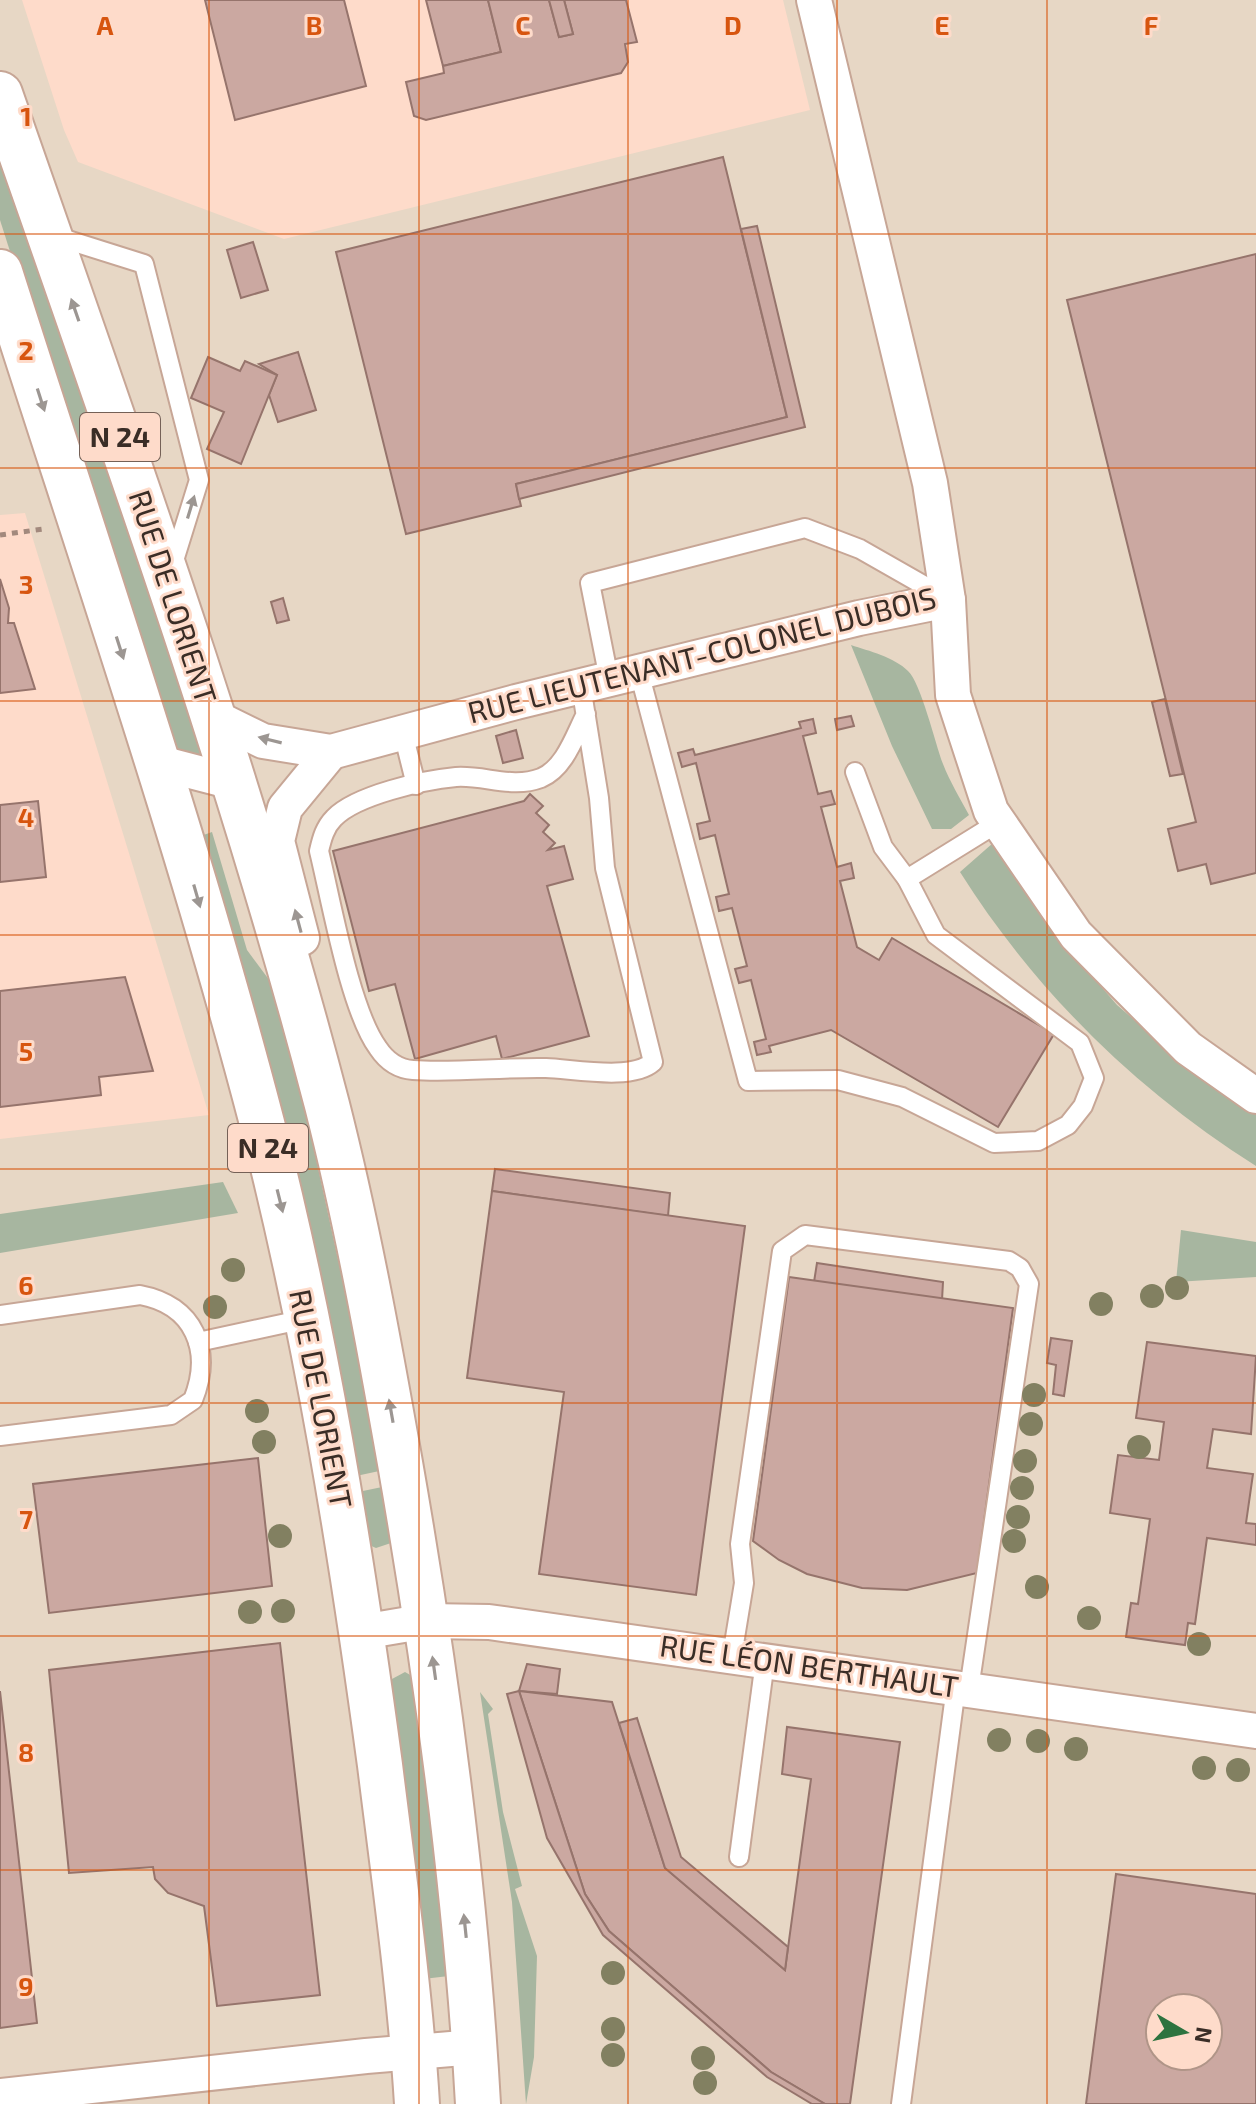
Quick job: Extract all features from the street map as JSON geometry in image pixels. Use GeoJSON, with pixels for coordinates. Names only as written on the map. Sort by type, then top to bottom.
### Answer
{"type":"FeatureCollection","features":[{"type":"Feature","properties":{"kind":"main road","name":"RUE DE LORIENT"},"geometry":{"type":"LineString","coordinates":[[0,94],[212,716],[327,1105],[371,1309],[427,1621],[460,1883],[478,2104]]}},
{"type":"Feature","properties":{"kind":"main road","name":"RUE DE LORIENT"},"geometry":{"type":"LineString","coordinates":[[0,272],[156,762],[262,1122],[305,1319],[362,1632],[414,2051],[417,2104]]}},
{"type":"Feature","properties":{"kind":"street","name":"RUE LIEUTENANT-COLONEL DUBOIS"},"geometry":{"type":"LineString","coordinates":[[331,752],[604,688],[948,600],[930,483],[814,0]]}},
{"type":"Feature","properties":{"kind":"street"},"geometry":{"type":"LineString","coordinates":[[948,600],[953,695],[991,811],[1076,935],[1188,1048],[1256,1096]]}},
{"type":"Feature","properties":{"kind":"street"},"geometry":{"type":"LineString","coordinates":[[212,716],[263,741],[331,752]]}},
{"type":"Feature","properties":{"kind":"street","name":"RUE DE LORIENT"},"geometry":{"type":"LineString","coordinates":[[327,1105],[335,1066],[277,841],[285,808],[331,752]]}},
{"type":"Feature","properties":{"kind":"street"},"geometry":{"type":"LineString","coordinates":[[156,762],[233,782]]}},
{"type":"Feature","properties":{"kind":"street","name":"RUE LÉON BERTHAULT"},"geometry":{"type":"LineString","coordinates":[[362,1632],[427,1621],[489,1622],[1256,1731]]}},
{"type":"Feature","properties":{"kind":"street"},"geometry":{"type":"LineString","coordinates":[[0,2096],[108,2094],[414,2051],[475,2047]]}},
{"type":"Feature","properties":{"kind":"lane"},"geometry":{"type":"LineString","coordinates":[[49,234],[144,264],[199,480],[167,581]]}},
{"type":"Feature","properties":{"kind":"lane"},"geometry":{"type":"LineString","coordinates":[[604,688],[561,762],[543,777],[513,784],[456,777],[416,785],[355,803],[335,817],[323,834],[319,851],[345,957],[365,1023],[377,1047],[391,1063],[412,1070],[501,1067],[614,1073],[646,1068],[653,1062],[605,868],[604,688],[590,583],[805,528],[860,549],[948,600]]}},
{"type":"Feature","properties":{"kind":"lane"},"geometry":{"type":"LineString","coordinates":[[604,688],[748,1081],[838,1080],[902,1097],[994,1143],[1038,1141],[1068,1125],[1083,1106],[1094,1078],[1080,1043],[936,935],[907,879],[883,847],[855,772]]}},
{"type":"Feature","properties":{"kind":"lane"},"geometry":{"type":"LineString","coordinates":[[403,733],[416,785]]}},
{"type":"Feature","properties":{"kind":"lane"},"geometry":{"type":"LineString","coordinates":[[907,879],[999,822]]}},
{"type":"Feature","properties":{"kind":"lane"},"geometry":{"type":"LineString","coordinates":[[739,1857],[748,1659],[740,1544],[782,1251],[805,1235],[1009,1261],[1020,1268],[1029,1284],[963,1688],[901,2104]]}},
{"type":"Feature","properties":{"kind":"lane"},"geometry":{"type":"LineString","coordinates":[[0,1315],[140,1295],[174,1306],[187,1318],[198,1342],[202,1365],[193,1400],[184,1409],[96,1426],[0,1436]]}},
{"type":"Feature","properties":{"kind":"lane"},"geometry":{"type":"LineString","coordinates":[[198,1342],[305,1319]]}},
{"type":"Feature","properties":{"kind":"shaded area"},"geometry":{"type":"Polygon","coordinates":[[[0,0],[22,0],[64,130],[78,162],[284,239],[810,110],[783,0],[1256,0],[1256,2104],[0,2104],[0,1139],[209,1115],[25,513],[0,515],[0,0]]]}},
{"type":"Feature","properties":{"kind":"green space"},"geometry":{"type":"Polygon","coordinates":[[[0,125],[206,766],[170,753],[0,220],[0,125]]]}},
{"type":"Feature","properties":{"kind":"green space"},"geometry":{"type":"Polygon","coordinates":[[[851,645],[896,662],[913,678],[943,764],[969,815],[951,829],[932,829],[892,746],[851,645]]]}},
{"type":"Feature","properties":{"kind":"green space"},"geometry":{"type":"Polygon","coordinates":[[[212,832],[247,950],[270,981],[305,1108],[384,1470],[356,1476],[198,837],[212,832]]]}},
{"type":"Feature","properties":{"kind":"green space"},"geometry":{"type":"Polygon","coordinates":[[[993,843],[1062,941],[1117,1005],[1190,1068],[1256,1111],[1256,1166],[1212,1137],[1130,1071],[1055,998],[1021,958],[960,872],[993,843]]]}},
{"type":"Feature","properties":{"kind":"green space"},"geometry":{"type":"Polygon","coordinates":[[[223,1182],[238,1213],[0,1253],[0,1214],[223,1182]]]}},
{"type":"Feature","properties":{"kind":"green space"},"geometry":{"type":"Polygon","coordinates":[[[1181,1230],[1256,1242],[1256,1277],[1176,1282],[1181,1230]]]}},
{"type":"Feature","properties":{"kind":"green space"},"geometry":{"type":"Polygon","coordinates":[[[387,1486],[391,1543],[376,1548],[369,1545],[358,1492],[387,1486]]]}},
{"type":"Feature","properties":{"kind":"green space"},"geometry":{"type":"Polygon","coordinates":[[[405,1672],[419,1680],[449,1976],[423,1979],[391,1686],[392,1679],[405,1672]]]}},
{"type":"Feature","properties":{"kind":"green space"},"geometry":{"type":"Polygon","coordinates":[[[480,1692],[493,1709],[488,1714],[503,1812],[522,1886],[515,1889],[537,1956],[534,2057],[526,2104],[512,1902],[480,1692]]]}},
{"type":"Feature","properties":{"kind":"building"},"geometry":{"type":"Polygon","coordinates":[[[205,0],[344,0],[366,86],[235,120],[205,0]]]}},
{"type":"Feature","properties":{"kind":"building"},"geometry":{"type":"Polygon","coordinates":[[[426,0],[488,0],[501,52],[443,66],[426,0]]]}},
{"type":"Feature","properties":{"kind":"building"},"geometry":{"type":"Polygon","coordinates":[[[488,0],[549,0],[559,37],[573,34],[564,0],[626,0],[637,42],[625,44],[628,62],[621,73],[426,120],[414,116],[406,82],[444,73],[443,66],[501,52],[488,0]]]}},
{"type":"Feature","properties":{"kind":"building"},"geometry":{"type":"Polygon","coordinates":[[[549,0],[564,0],[573,34],[559,37],[549,0]]]}},
{"type":"Feature","properties":{"kind":"building"},"geometry":{"type":"Polygon","coordinates":[[[723,157],[787,417],[516,484],[521,506],[406,534],[336,252],[723,157]]]}},
{"type":"Feature","properties":{"kind":"building"},"geometry":{"type":"Polygon","coordinates":[[[757,226],[805,427],[519,499],[516,484],[787,417],[741,229],[757,226]]]}},
{"type":"Feature","properties":{"kind":"building"},"geometry":{"type":"Polygon","coordinates":[[[253,242],[268,290],[241,298],[227,250],[253,242]]]}},
{"type":"Feature","properties":{"kind":"building"},"geometry":{"type":"Polygon","coordinates":[[[1256,254],[1256,873],[1211,884],[1206,864],[1178,871],[1168,829],[1196,822],[1067,300],[1256,254]]]}},
{"type":"Feature","properties":{"kind":"building"},"geometry":{"type":"Polygon","coordinates":[[[298,352],[316,410],[278,422],[269,395],[277,375],[259,364],[298,352]]]}},
{"type":"Feature","properties":{"kind":"building"},"geometry":{"type":"Polygon","coordinates":[[[208,357],[240,371],[245,361],[277,375],[241,464],[207,449],[224,412],[191,398],[208,357]]]}},
{"type":"Feature","properties":{"kind":"building"},"geometry":{"type":"Polygon","coordinates":[[[0,579],[9,608],[8,623],[14,623],[35,689],[0,693],[0,579]]]}},
{"type":"Feature","properties":{"kind":"building"},"geometry":{"type":"Polygon","coordinates":[[[283,598],[289,620],[277,623],[271,602],[283,598]]]}},
{"type":"Feature","properties":{"kind":"building"},"geometry":{"type":"Polygon","coordinates":[[[1165,699],[1183,774],[1170,776],[1152,702],[1165,699]]]}},
{"type":"Feature","properties":{"kind":"building"},"geometry":{"type":"Polygon","coordinates":[[[851,716],[854,726],[837,730],[835,719],[851,716]]]}},
{"type":"Feature","properties":{"kind":"building"},"geometry":{"type":"Polygon","coordinates":[[[813,719],[816,733],[803,736],[818,794],[831,791],[835,804],[821,807],[837,867],[851,863],[854,878],[840,881],[857,947],[879,960],[892,938],[1054,1034],[998,1127],[831,1030],[769,1046],[771,1052],[757,1055],[754,1042],[766,1039],[751,980],[739,983],[735,969],[747,966],[732,908],[719,911],[716,897],[729,894],[715,835],[700,839],[697,824],[710,821],[696,763],[682,767],[678,753],[693,749],[695,755],[801,728],[799,722],[813,719]]]}},
{"type":"Feature","properties":{"kind":"building"},"geometry":{"type":"Polygon","coordinates":[[[516,730],[523,758],[503,763],[496,736],[516,730]]]}},
{"type":"Feature","properties":{"kind":"building"},"geometry":{"type":"Polygon","coordinates":[[[530,794],[543,806],[536,813],[549,825],[543,832],[555,843],[548,850],[564,846],[573,879],[547,886],[589,1036],[502,1059],[496,1036],[415,1059],[395,984],[369,991],[333,851],[524,801],[530,794]]]}},
{"type":"Feature","properties":{"kind":"building"},"geometry":{"type":"Polygon","coordinates":[[[38,801],[46,877],[0,882],[0,805],[38,801]]]}},
{"type":"Feature","properties":{"kind":"building"},"geometry":{"type":"Polygon","coordinates":[[[125,977],[153,1071],[99,1077],[101,1095],[0,1107],[0,991],[125,977]]]}},
{"type":"Feature","properties":{"kind":"building"},"geometry":{"type":"Polygon","coordinates":[[[495,1169],[670,1193],[668,1216],[492,1191],[495,1169]]]}},
{"type":"Feature","properties":{"kind":"building"},"geometry":{"type":"Polygon","coordinates":[[[492,1191],[745,1226],[696,1595],[539,1574],[564,1392],[467,1378],[492,1191]]]}},
{"type":"Feature","properties":{"kind":"building"},"geometry":{"type":"Polygon","coordinates":[[[817,1263],[943,1282],[942,1300],[814,1282],[817,1263]]]}},
{"type":"Feature","properties":{"kind":"building"},"geometry":{"type":"Polygon","coordinates":[[[789,1277],[1013,1308],[977,1573],[907,1590],[862,1588],[807,1574],[779,1560],[753,1541],[789,1277]]]}},
{"type":"Feature","properties":{"kind":"building"},"geometry":{"type":"Polygon","coordinates":[[[1051,1338],[1072,1341],[1064,1396],[1053,1394],[1056,1365],[1047,1363],[1051,1338]]]}},
{"type":"Feature","properties":{"kind":"building"},"geometry":{"type":"Polygon","coordinates":[[[1147,1342],[1256,1356],[1251,1434],[1213,1429],[1207,1468],[1253,1474],[1246,1523],[1256,1524],[1256,1545],[1207,1538],[1195,1624],[1188,1623],[1185,1645],[1126,1637],[1131,1603],[1138,1604],[1150,1519],[1110,1513],[1118,1455],[1159,1460],[1164,1422],[1136,1418],[1147,1342]]]}},
{"type":"Feature","properties":{"kind":"building"},"geometry":{"type":"Polygon","coordinates":[[[258,1458],[272,1586],[49,1613],[33,1484],[258,1458]]]}},
{"type":"Feature","properties":{"kind":"building"},"geometry":{"type":"Polygon","coordinates":[[[280,1643],[320,1995],[217,2006],[204,1906],[168,1893],[155,1879],[153,1867],[69,1873],[49,1670],[280,1643]]]}},
{"type":"Feature","properties":{"kind":"building"},"geometry":{"type":"Polygon","coordinates":[[[527,1664],[560,1669],[557,1694],[519,1691],[527,1664]]]}},
{"type":"Feature","properties":{"kind":"building"},"geometry":{"type":"Polygon","coordinates":[[[0,1691],[37,2023],[0,2028],[0,1691]]]}},
{"type":"Feature","properties":{"kind":"building"},"geometry":{"type":"Polygon","coordinates":[[[519,1691],[612,1702],[665,1868],[785,1970],[811,1779],[782,1774],[787,1727],[900,1742],[850,2104],[825,2104],[771,2072],[609,1931],[585,1894],[519,1691]]]}},
{"type":"Feature","properties":{"kind":"building"},"geometry":{"type":"Polygon","coordinates":[[[519,1691],[585,1894],[609,1931],[771,2072],[825,2104],[812,2104],[767,2077],[603,1935],[547,1838],[507,1694],[519,1691]]]}},
{"type":"Feature","properties":{"kind":"building"},"geometry":{"type":"Polygon","coordinates":[[[637,1718],[681,1857],[788,1947],[785,1970],[665,1868],[619,1723],[637,1718]]]}},
{"type":"Feature","properties":{"kind":"building"},"geometry":{"type":"Polygon","coordinates":[[[1116,1874],[1256,1894],[1256,2104],[1086,2104],[1116,1874]]]}}]}
